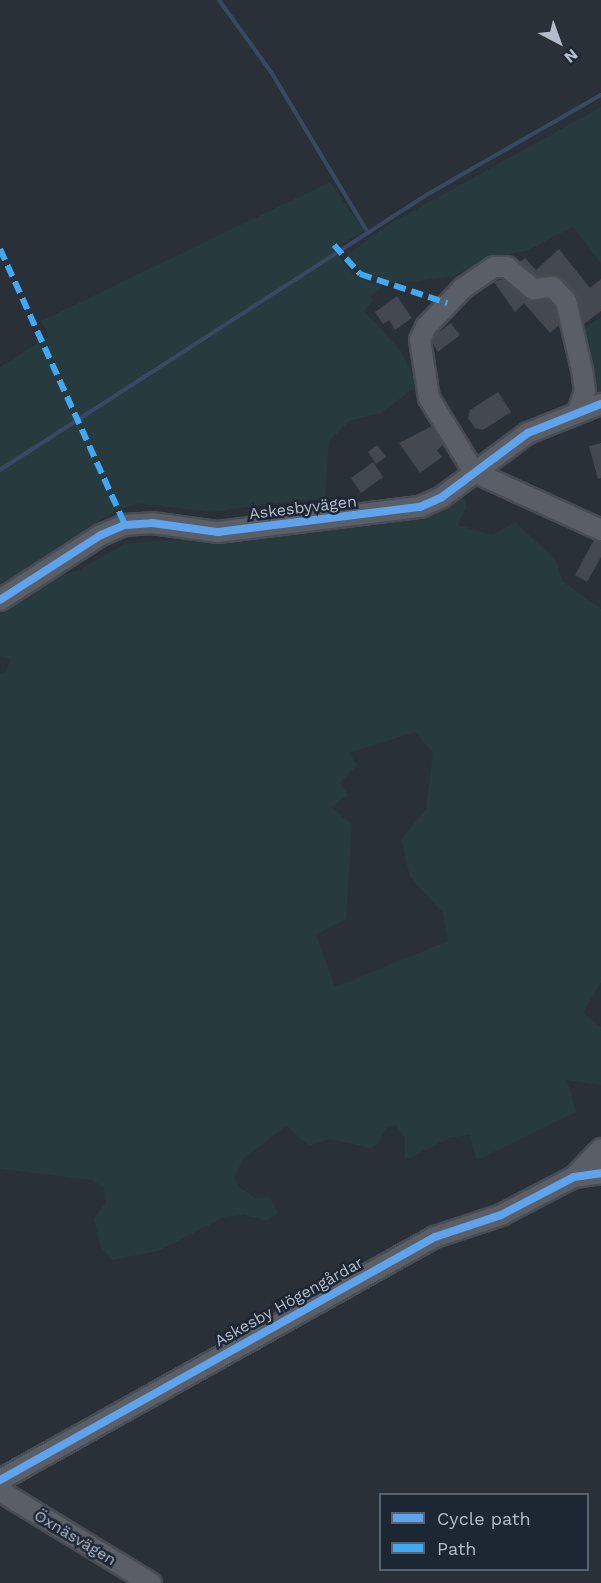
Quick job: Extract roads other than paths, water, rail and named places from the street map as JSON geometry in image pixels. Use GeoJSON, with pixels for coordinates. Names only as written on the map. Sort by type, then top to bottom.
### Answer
{"type":"FeatureCollection","features":[{"type":"Feature","properties":{"kind":"street"},"geometry":{"type":"LineString","coordinates":[[578,412],[585,384],[566,301],[553,287],[527,286],[507,267],[487,270],[437,312],[420,340],[429,398],[474,472],[601,530]]}},
{"type":"Feature","properties":{"kind":"street","name":"Askesbyvägen"},"geometry":{"type":"LineString","coordinates":[[0,600],[101,536],[125,525],[152,523],[218,532],[407,511],[432,502],[528,433],[601,404]]}},
{"type":"Feature","properties":{"kind":"street","name":"Askesby Högengårdar"},"geometry":{"type":"LineString","coordinates":[[0,1479],[425,1242],[501,1215],[574,1177],[601,1149]]}},
{"type":"Feature","properties":{"kind":"street","name":"Askesby Högengårdar"},"geometry":{"type":"LineString","coordinates":[[574,1177],[601,1173]]}},
{"type":"Feature","properties":{"kind":"street","name":"Öxnäsvägen"},"geometry":{"type":"LineString","coordinates":[[0,1491],[151,1583]]}},
{"type":"Feature","properties":{"kind":"waterway"},"geometry":{"type":"LineString","coordinates":[[219,0],[271,72],[368,233]]}},
{"type":"Feature","properties":{"kind":"waterway"},"geometry":{"type":"LineString","coordinates":[[0,470],[428,194],[601,95]]}}]}
